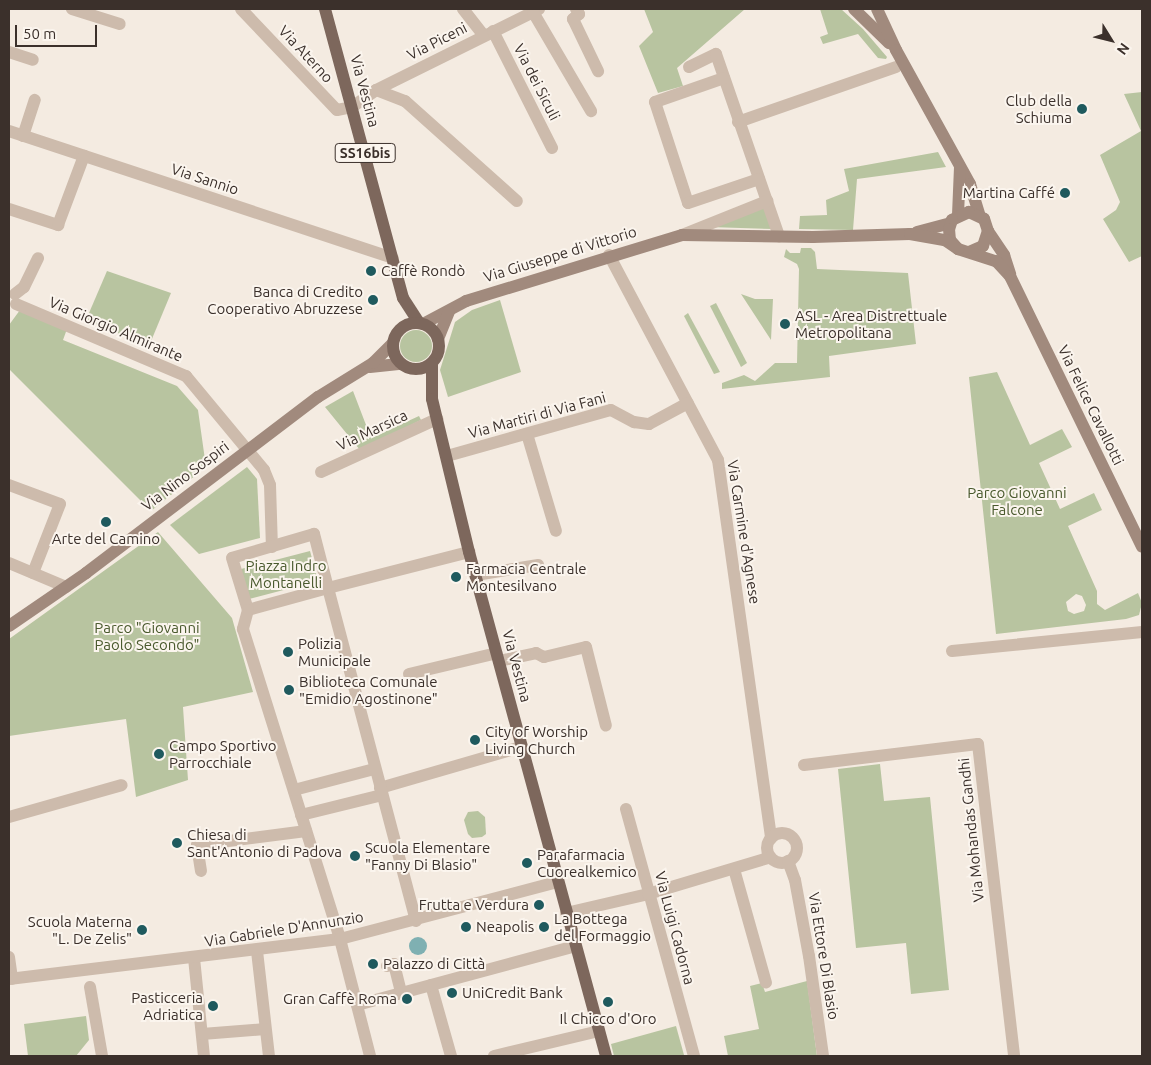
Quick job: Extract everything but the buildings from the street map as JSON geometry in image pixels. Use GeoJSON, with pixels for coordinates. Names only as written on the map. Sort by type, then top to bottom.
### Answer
{"type":"FeatureCollection","features":[{"type":"Feature","properties":{"kind":"main road","name":"Via Vestina"},"geometry":{"type":"LineString","coordinates":[[325,9],[403,298],[421,323]]}},
{"type":"Feature","properties":{"kind":"main road","name":"Via Vestina"},"geometry":{"type":"LineString","coordinates":[[394,338],[403,298]]}},
{"type":"Feature","properties":{"kind":"main road"},"geometry":{"type":"LineString","coordinates":[[421,323],[406,325],[394,338],[396,358],[401,364],[414,369],[432,363],[438,351],[438,339]]}},
{"type":"Feature","properties":{"kind":"main road","name":"SS16bis"},"geometry":{"type":"LineString","coordinates":[[421,323],[438,339]]}},
{"type":"Feature","properties":{"kind":"main road","name":"Via Vestina"},"geometry":{"type":"LineString","coordinates":[[432,363],[432,399],[469,552],[606,1056]]}},
{"type":"Feature","properties":{"kind":"main road","name":"Via Vestina"},"geometry":{"type":"LineString","coordinates":[[414,369],[432,399]]}},
{"type":"Feature","properties":{"kind":"street"},"geometry":{"type":"LineString","coordinates":[[72,9],[120,24]]}},
{"type":"Feature","properties":{"kind":"street","name":"Via Aterno"},"geometry":{"type":"LineString","coordinates":[[241,9],[332,106],[337,110],[352,107]]}},
{"type":"Feature","properties":{"kind":"street","name":"Via dei Siculi"},"geometry":{"type":"LineString","coordinates":[[463,9],[488,33],[552,148]]}},
{"type":"Feature","properties":{"kind":"street"},"geometry":{"type":"LineString","coordinates":[[576,9],[578,14],[573,18],[598,71]]}},
{"type":"Feature","properties":{"kind":"street"},"geometry":{"type":"LineString","coordinates":[[854,9],[896,50]]}},
{"type":"Feature","properties":{"kind":"street"},"geometry":{"type":"LineString","coordinates":[[877,9],[896,50],[970,184],[980,216],[988,231],[983,246],[963,250],[948,235],[954,219],[960,167]]}},
{"type":"Feature","properties":{"kind":"street"},"geometry":{"type":"LineString","coordinates":[[536,10],[591,111]]}},
{"type":"Feature","properties":{"kind":"street","name":"Via Piceni"},"geometry":{"type":"LineString","coordinates":[[352,107],[376,90],[536,10]]}},
{"type":"Feature","properties":{"kind":"street"},"geometry":{"type":"LineString","coordinates":[[9,52],[32,60]]}},
{"type":"Feature","properties":{"kind":"street"},"geometry":{"type":"LineString","coordinates":[[689,67],[716,54],[778,236]]}},
{"type":"Feature","properties":{"kind":"street"},"geometry":{"type":"LineString","coordinates":[[738,122],[896,67]]}},
{"type":"Feature","properties":{"kind":"street"},"geometry":{"type":"LineString","coordinates":[[724,78],[655,102],[688,203],[759,179]]}},
{"type":"Feature","properties":{"kind":"street"},"geometry":{"type":"LineString","coordinates":[[376,90],[405,101],[517,201]]}},
{"type":"Feature","properties":{"kind":"street"},"geometry":{"type":"LineString","coordinates":[[23,136],[35,100]]}},
{"type":"Feature","properties":{"kind":"street","name":"Via Sannio"},"geometry":{"type":"LineString","coordinates":[[9,131],[392,258]]}},
{"type":"Feature","properties":{"kind":"street"},"geometry":{"type":"LineString","coordinates":[[9,209],[58,225],[84,156]]}},
{"type":"Feature","properties":{"kind":"street","name":"Via Giuseppe di Vittorio"},"geometry":{"type":"LineString","coordinates":[[705,230],[767,201]]}},
{"type":"Feature","properties":{"kind":"street"},"geometry":{"type":"LineString","coordinates":[[954,219],[969,212],[980,216]]}},
{"type":"Feature","properties":{"kind":"street","name":"Via Giuseppe di Vittorio"},"geometry":{"type":"LineString","coordinates":[[910,234],[954,219]]}},
{"type":"Feature","properties":{"kind":"street","name":"Via Giuseppe di Vittorio"},"geometry":{"type":"LineString","coordinates":[[421,323],[466,301],[609,255],[682,234],[705,230],[778,236],[910,234],[945,240],[963,250]]}},
{"type":"Feature","properties":{"kind":"street","name":"Via Felice Cavallotti"},"geometry":{"type":"LineString","coordinates":[[988,231],[1004,255],[1010,276],[1142,547]]}},
{"type":"Feature","properties":{"kind":"street","name":"Via Felice Cavallotti"},"geometry":{"type":"LineString","coordinates":[[963,250],[996,261],[1010,276]]}},
{"type":"Feature","properties":{"kind":"street","name":"Via Carmine d'Agnese"},"geometry":{"type":"LineString","coordinates":[[609,255],[718,460],[766,822],[771,838]]}},
{"type":"Feature","properties":{"kind":"street"},"geometry":{"type":"LineString","coordinates":[[12,299],[24,287],[38,258]]}},
{"type":"Feature","properties":{"kind":"street","name":"Via Giorgio Almirante"},"geometry":{"type":"LineString","coordinates":[[12,299],[186,376],[264,470],[270,485],[272,547]]}},
{"type":"Feature","properties":{"kind":"street"},"geometry":{"type":"LineString","coordinates":[[438,339],[450,310]]}},
{"type":"Feature","properties":{"kind":"street","name":"Via Nino Sospiri"},"geometry":{"type":"LineString","coordinates":[[9,626],[26,612],[66,587],[318,397],[365,368],[394,338]]}},
{"type":"Feature","properties":{"kind":"street","name":"Via Nino Sospiri"},"geometry":{"type":"LineString","coordinates":[[365,368],[401,364]]}},
{"type":"Feature","properties":{"kind":"street","name":"Via Martiri di Via Fani"},"geometry":{"type":"LineString","coordinates":[[447,456],[611,410],[634,422],[649,424],[688,403]]}},
{"type":"Feature","properties":{"kind":"street","name":"Via Marsica"},"geometry":{"type":"LineString","coordinates":[[322,472],[436,418]]}},
{"type":"Feature","properties":{"kind":"street"},"geometry":{"type":"LineString","coordinates":[[527,434],[556,531]]}},
{"type":"Feature","properties":{"kind":"street"},"geometry":{"type":"LineString","coordinates":[[9,485],[60,504],[33,573]]}},
{"type":"Feature","properties":{"kind":"street"},"geometry":{"type":"LineString","coordinates":[[370,1056],[340,939],[244,629],[248,610],[232,558],[314,534],[374,769],[416,921]]}},
{"type":"Feature","properties":{"kind":"street"},"geometry":{"type":"LineString","coordinates":[[248,610],[469,552]]}},
{"type":"Feature","properties":{"kind":"street"},"geometry":{"type":"LineString","coordinates":[[9,563],[66,587]]}},
{"type":"Feature","properties":{"kind":"street"},"geometry":{"type":"LineString","coordinates":[[476,575],[538,565]]}},
{"type":"Feature","properties":{"kind":"street","name":"Via Nino Sospiri"},"geometry":{"type":"LineString","coordinates":[[9,619],[26,612]]}},
{"type":"Feature","properties":{"kind":"street"},"geometry":{"type":"LineString","coordinates":[[952,651],[1141,631]]}},
{"type":"Feature","properties":{"kind":"street"},"geometry":{"type":"LineString","coordinates":[[409,674],[498,657],[536,653],[544,657],[586,648],[606,726]]}},
{"type":"Feature","properties":{"kind":"street","name":"Via Mohandas Gandhi"},"geometry":{"type":"LineString","coordinates":[[804,765],[978,744],[1014,1056]]}},
{"type":"Feature","properties":{"kind":"street"},"geometry":{"type":"LineString","coordinates":[[301,815],[381,792],[521,747]]}},
{"type":"Feature","properties":{"kind":"street"},"geometry":{"type":"LineString","coordinates":[[294,790],[374,769]]}},
{"type":"Feature","properties":{"kind":"street"},"geometry":{"type":"LineString","coordinates":[[9,818],[122,785]]}},
{"type":"Feature","properties":{"kind":"street","name":"Via Luigi Cadorna"},"geometry":{"type":"LineString","coordinates":[[626,809],[693,1056]]}},
{"type":"Feature","properties":{"kind":"street"},"geometry":{"type":"LineString","coordinates":[[201,871],[197,846],[306,831]]}},
{"type":"Feature","properties":{"kind":"street"},"geometry":{"type":"LineString","coordinates":[[566,913],[648,894],[771,858],[779,862],[788,862],[797,852],[795,839],[785,833],[771,838],[768,846],[771,858]]}},
{"type":"Feature","properties":{"kind":"street","name":"Via Ettore Di Blasio"},"geometry":{"type":"LineString","coordinates":[[788,862],[795,880],[809,956],[823,1056]]}},
{"type":"Feature","properties":{"kind":"street"},"geometry":{"type":"LineString","coordinates":[[734,869],[766,983]]}},
{"type":"Feature","properties":{"kind":"street","name":"Via Gabriele D'Annunzio"},"geometry":{"type":"LineString","coordinates":[[10,979],[257,951],[340,939],[416,921],[558,882]]}},
{"type":"Feature","properties":{"kind":"street"},"geometry":{"type":"LineString","coordinates":[[357,1005],[401,993],[432,988],[575,946]]}},
{"type":"Feature","properties":{"kind":"street"},"geometry":{"type":"LineString","coordinates":[[257,951],[269,1056]]}},
{"type":"Feature","properties":{"kind":"street"},"geometry":{"type":"LineString","coordinates":[[9,958],[10,979]]}},
{"type":"Feature","properties":{"kind":"street"},"geometry":{"type":"LineString","coordinates":[[194,958],[204,1056]]}},
{"type":"Feature","properties":{"kind":"street"},"geometry":{"type":"LineString","coordinates":[[387,966],[394,964],[401,993]]}},
{"type":"Feature","properties":{"kind":"street"},"geometry":{"type":"LineString","coordinates":[[90,987],[102,1056]]}},
{"type":"Feature","properties":{"kind":"street"},"geometry":{"type":"LineString","coordinates":[[432,988],[451,1056]]}},
{"type":"Feature","properties":{"kind":"street"},"geometry":{"type":"LineString","coordinates":[[202,1034],[265,1029]]}},
{"type":"Feature","properties":{"kind":"street"},"geometry":{"type":"LineString","coordinates":[[494,1056],[599,1031]]}},
{"type":"Feature","properties":{"kind":"green space"},"geometry":{"type":"Polygon","coordinates":[[[644,9],[745,9],[677,68],[683,86],[658,93],[639,46],[653,32],[644,9]]]}},
{"type":"Feature","properties":{"kind":"green space"},"geometry":{"type":"Polygon","coordinates":[[[820,9],[841,9],[863,29],[887,57],[886,59],[878,58],[858,34],[823,44],[820,37],[828,34],[820,9]]]}},
{"type":"Feature","properties":{"kind":"green space"},"geometry":{"type":"Polygon","coordinates":[[[1142,92],[1142,256],[1129,262],[1103,219],[1116,210],[1120,202],[1100,155],[1141,131],[1124,94],[1142,92]]]}},
{"type":"Feature","properties":{"kind":"green space"},"geometry":{"type":"Polygon","coordinates":[[[938,152],[946,167],[857,179],[853,230],[799,229],[800,216],[827,215],[826,200],[849,191],[844,169],[938,152]]]}},
{"type":"Feature","properties":{"kind":"green space"},"geometry":{"type":"Polygon","coordinates":[[[765,205],[773,229],[709,227],[765,205]]]}},
{"type":"Feature","properties":{"kind":"green space"},"geometry":{"type":"Polygon","coordinates":[[[801,248],[811,248],[815,252],[817,269],[908,273],[916,344],[829,356],[830,377],[722,389],[722,383],[744,375],[755,381],[775,363],[797,363],[799,269],[797,264],[784,257],[786,249],[790,253],[800,253],[801,248]]]}},
{"type":"Feature","properties":{"kind":"green space"},"geometry":{"type":"Polygon","coordinates":[[[107,271],[171,293],[149,346],[86,320],[107,271]]]}},
{"type":"Feature","properties":{"kind":"green space"},"geometry":{"type":"Polygon","coordinates":[[[741,294],[755,299],[773,299],[771,340],[741,294]]]}},
{"type":"Feature","properties":{"kind":"green space"},"geometry":{"type":"Polygon","coordinates":[[[500,300],[521,372],[448,397],[440,370],[455,322],[472,310],[500,300]]]}},
{"type":"Feature","properties":{"kind":"green space"},"geometry":{"type":"Polygon","coordinates":[[[716,303],[747,363],[741,367],[710,306],[716,303]]]}},
{"type":"Feature","properties":{"kind":"green space"},"geometry":{"type":"Polygon","coordinates":[[[20,310],[67,329],[63,340],[177,386],[198,410],[206,467],[151,511],[9,369],[9,325],[20,310]]]}},
{"type":"Feature","properties":{"kind":"green space"},"geometry":{"type":"Polygon","coordinates":[[[688,313],[720,372],[714,374],[684,316],[688,313]]]}},
{"type":"Feature","properties":{"kind":"green space"},"geometry":{"type":"Polygon","coordinates":[[[416,330],[422,331],[427,335],[431,340],[431,352],[427,357],[422,361],[416,362],[410,361],[405,357],[401,352],[400,346],[401,340],[405,335],[410,331],[416,330]]]}},
{"type":"Feature","properties":{"kind":"green space","name":"Parco Giovanni Falcone"},"geometry":{"type":"Polygon","coordinates":[[[997,372],[1030,445],[1062,429],[1072,447],[1039,463],[1060,509],[1094,493],[1102,510],[1068,526],[1097,591],[1097,604],[1105,610],[1138,593],[1142,603],[1139,615],[1126,619],[996,634],[969,377],[997,372]],[[1076,594],[1066,602],[1068,611],[1074,614],[1084,611],[1086,605],[1082,596],[1076,594]]]}},
{"type":"Feature","properties":{"kind":"green space"},"geometry":{"type":"Polygon","coordinates":[[[353,391],[371,438],[419,416],[421,420],[360,450],[325,407],[353,391]]]}},
{"type":"Feature","properties":{"kind":"green space"},"geometry":{"type":"Polygon","coordinates":[[[247,467],[257,479],[260,538],[199,554],[170,525],[247,467]]]}},
{"type":"Feature","properties":{"kind":"green space","name":"Parco \"Giovanni Paolo Secondo\""},"geometry":{"type":"Polygon","coordinates":[[[158,532],[232,618],[253,692],[183,707],[188,780],[136,797],[126,719],[9,736],[9,639],[158,532]]]}},
{"type":"Feature","properties":{"kind":"green space","name":"Piazza Indro Montanelli"},"geometry":{"type":"Polygon","coordinates":[[[310,551],[318,581],[249,599],[241,569],[310,551]]]}},
{"type":"Feature","properties":{"kind":"green space"},"geometry":{"type":"Polygon","coordinates":[[[880,764],[884,801],[930,797],[949,990],[911,994],[906,943],[856,948],[838,769],[880,764]]]}},
{"type":"Feature","properties":{"kind":"green space"},"geometry":{"type":"Polygon","coordinates":[[[478,811],[485,817],[486,834],[482,837],[472,838],[468,834],[464,820],[468,812],[478,811]]]}},
{"type":"Feature","properties":{"kind":"green space"},"geometry":{"type":"Polygon","coordinates":[[[807,981],[817,1056],[728,1056],[724,1036],[759,1029],[750,986],[762,983],[765,992],[807,981]]]}},
{"type":"Feature","properties":{"kind":"green space"},"geometry":{"type":"Polygon","coordinates":[[[86,1016],[89,1040],[76,1056],[28,1056],[24,1024],[86,1016]]]}},
{"type":"Feature","properties":{"kind":"green space"},"geometry":{"type":"Polygon","coordinates":[[[676,1026],[684,1055],[614,1056],[611,1044],[676,1026]]]}},
{"type":"Feature","properties":{"kind":"water"},"geometry":{"type":"Polygon","coordinates":[[[414,937],[422,937],[427,942],[425,953],[414,955],[409,950],[409,942],[414,937]]]}},
{"type":"Feature","properties":{"kind":"place","name":"Club della Schiuma"},"geometry":{"type":"Point","coordinates":[1082,109]}},
{"type":"Feature","properties":{"kind":"place","name":"Martina Caffé"},"geometry":{"type":"Point","coordinates":[1065,193]}},
{"type":"Feature","properties":{"kind":"place","name":"Caffè Rondò"},"geometry":{"type":"Point","coordinates":[371,271]}},
{"type":"Feature","properties":{"kind":"place","name":"Banca di Credito Cooperativo Abruzzese"},"geometry":{"type":"Point","coordinates":[373,300]}},
{"type":"Feature","properties":{"kind":"place","name":"ASL - Area Distrettuale Metropolitana"},"geometry":{"type":"Point","coordinates":[785,324]}},
{"type":"Feature","properties":{"kind":"place","name":"Arte del Camino"},"geometry":{"type":"Point","coordinates":[106,522]}},
{"type":"Feature","properties":{"kind":"place","name":"Farmacia Centrale Montesilvano"},"geometry":{"type":"Point","coordinates":[456,577]}},
{"type":"Feature","properties":{"kind":"place","name":"Polizia Municipale"},"geometry":{"type":"Point","coordinates":[288,652]}},
{"type":"Feature","properties":{"kind":"place","name":"Biblioteca Comunale \"Emidio Agostinone\""},"geometry":{"type":"Point","coordinates":[289,690]}},
{"type":"Feature","properties":{"kind":"place","name":"City of Worship Living Church"},"geometry":{"type":"Point","coordinates":[475,740]}},
{"type":"Feature","properties":{"kind":"place","name":"Campo Sportivo Parrocchiale"},"geometry":{"type":"Point","coordinates":[159,754]}},
{"type":"Feature","properties":{"kind":"place","name":"Chiesa di Sant'Antonio di Padova"},"geometry":{"type":"Point","coordinates":[177,843]}},
{"type":"Feature","properties":{"kind":"place","name":"Scuola Elementare \"Fanny Di Blasio\""},"geometry":{"type":"Point","coordinates":[355,856]}},
{"type":"Feature","properties":{"kind":"place","name":"Parafarmacia Cuorealkemico"},"geometry":{"type":"Point","coordinates":[527,863]}},
{"type":"Feature","properties":{"kind":"place","name":"Frutta e Verdura"},"geometry":{"type":"Point","coordinates":[539,905]}},
{"type":"Feature","properties":{"kind":"place","name":"Neapolis"},"geometry":{"type":"Point","coordinates":[466,927]}},
{"type":"Feature","properties":{"kind":"place","name":"La Bottega del Formaggio"},"geometry":{"type":"Point","coordinates":[544,927]}},
{"type":"Feature","properties":{"kind":"place","name":"Scuola Materna \"L. De Zelis\""},"geometry":{"type":"Point","coordinates":[142,930]}},
{"type":"Feature","properties":{"kind":"place","name":"Palazzo di Città"},"geometry":{"type":"Point","coordinates":[373,964]}},
{"type":"Feature","properties":{"kind":"place","name":"UniCredit Bank"},"geometry":{"type":"Point","coordinates":[452,993]}},
{"type":"Feature","properties":{"kind":"place","name":"Gran Caffè Roma"},"geometry":{"type":"Point","coordinates":[407,999]}},
{"type":"Feature","properties":{"kind":"place","name":"Il Chicco d'Oro"},"geometry":{"type":"Point","coordinates":[608,1002]}},
{"type":"Feature","properties":{"kind":"place","name":"Pasticceria Adriatica"},"geometry":{"type":"Point","coordinates":[213,1006]}}]}
